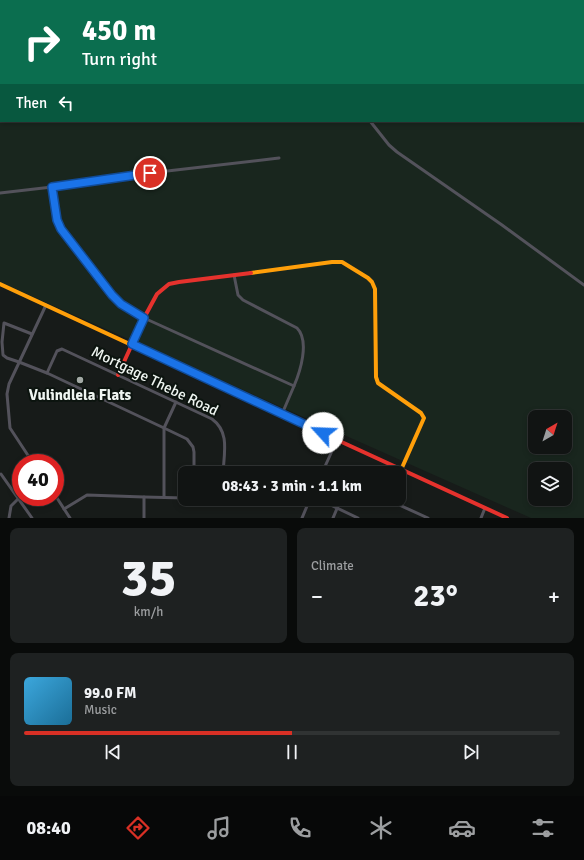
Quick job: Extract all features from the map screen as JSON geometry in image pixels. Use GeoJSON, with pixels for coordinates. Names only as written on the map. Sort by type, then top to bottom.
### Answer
{"type":"FeatureCollection","features":[{"type":"Feature","properties":{"kind":"street"},"geometry":{"type":"LineString","coordinates":[[371,122],[389,145],[398,152],[584,285]]}},
{"type":"Feature","properties":{"kind":"street"},"geometry":{"type":"LineString","coordinates":[[0,193],[279,158]]}},
{"type":"Feature","properties":{"kind":"street"},"geometry":{"type":"LineString","coordinates":[[52,187],[57,220],[61,229],[112,295],[121,304],[144,318],[294,386]]}},
{"type":"Feature","properties":{"kind":"street"},"geometry":{"type":"LineString","coordinates":[[118,375],[144,318],[157,294],[169,284],[337,261],[342,262],[368,278],[372,282],[375,289],[377,380],[380,385],[421,412],[424,418],[403,466]]}},
{"type":"Feature","properties":{"kind":"street"},"geometry":{"type":"LineString","coordinates":[[234,275],[238,295],[243,300],[297,328],[300,332],[303,343],[301,366],[282,414]]}},
{"type":"Feature","properties":{"kind":"street"},"geometry":{"type":"LineString","coordinates":[[0,284],[392,466]]}},
{"type":"Feature","properties":{"kind":"street"},"geometry":{"type":"LineString","coordinates":[[27,454],[9,425],[7,389],[46,305]]}},
{"type":"Feature","properties":{"kind":"street"},"geometry":{"type":"LineString","coordinates":[[32,334],[6,323],[3,325],[3,355],[12,360],[47,373],[187,439],[193,447],[194,466]]}},
{"type":"Feature","properties":{"kind":"street","name":"Mortgage Thebe Road"},"geometry":{"type":"LineString","coordinates":[[47,373],[57,351],[62,350],[212,419],[221,426],[224,439],[223,466]]}},
{"type":"Feature","properties":{"kind":"street"},"geometry":{"type":"LineString","coordinates":[[164,497],[164,428],[176,402]]}},
{"type":"Feature","properties":{"kind":"street"},"geometry":{"type":"LineString","coordinates":[[325,466],[337,440]]}},
{"type":"Feature","properties":{"kind":"street"},"geometry":{"type":"LineString","coordinates":[[406,472],[507,518]]}},
{"type":"Feature","properties":{"kind":"street"},"geometry":{"type":"LineString","coordinates":[[2,474],[12,487]]}},
{"type":"Feature","properties":{"kind":"street"},"geometry":{"type":"LineString","coordinates":[[64,509],[87,495],[178,498]]}},
{"type":"Feature","properties":{"kind":"street"},"geometry":{"type":"LineString","coordinates":[[144,497],[144,518]]}},
{"type":"Feature","properties":{"kind":"street"},"geometry":{"type":"LineString","coordinates":[[9,518],[12,505]]}},
{"type":"Feature","properties":{"kind":"street"},"geometry":{"type":"LineString","coordinates":[[25,506],[32,518]]}},
{"type":"Feature","properties":{"kind":"street"},"geometry":{"type":"LineString","coordinates":[[62,506],[70,518]]}},
{"type":"Feature","properties":{"kind":"street"},"geometry":{"type":"LineString","coordinates":[[302,518],[307,506]]}},
{"type":"Feature","properties":{"kind":"street"},"geometry":{"type":"LineString","coordinates":[[331,506],[358,518]]}},
{"type":"Feature","properties":{"kind":"street"},"geometry":{"type":"LineString","coordinates":[[333,518],[338,506]]}},
{"type":"Feature","properties":{"kind":"street"},"geometry":{"type":"LineString","coordinates":[[401,506],[428,518]]}},
{"type":"Feature","properties":{"kind":"street"},"geometry":{"type":"LineString","coordinates":[[481,518],[485,508]]}},
{"type":"Feature","properties":{"kind":"shaded area"},"geometry":{"type":"Polygon","coordinates":[[[0,122],[584,122],[584,518],[531,518],[0,282],[0,122]]]}},
{"type":"Feature","properties":{"kind":"traffic: slow"},"geometry":{"type":"LineString","coordinates":[[251,273],[332,262],[342,262],[372,282],[375,289],[376,377],[378,383],[421,413],[424,418],[403,466]]}},
{"type":"Feature","properties":{"kind":"traffic: slow"},"geometry":{"type":"LineString","coordinates":[[0,284],[309,427]]}},
{"type":"Feature","properties":{"kind":"traffic: jam"},"geometry":{"type":"LineString","coordinates":[[118,375],[144,318],[157,294],[169,284],[251,273]]}},
{"type":"Feature","properties":{"kind":"traffic: jam"},"geometry":{"type":"LineString","coordinates":[[309,427],[507,518]]}},
{"type":"Feature","properties":{"kind":"place","name":"Vulindlela Flats"},"geometry":{"type":"Point","coordinates":[80,380]}},
{"type":"Feature","properties":{"kind":"route"},"geometry":{"type":"LineString","coordinates":[[150,173],[52,187],[57,220],[61,229],[112,295],[121,304],[144,318],[132,344],[323,433]]}}]}
